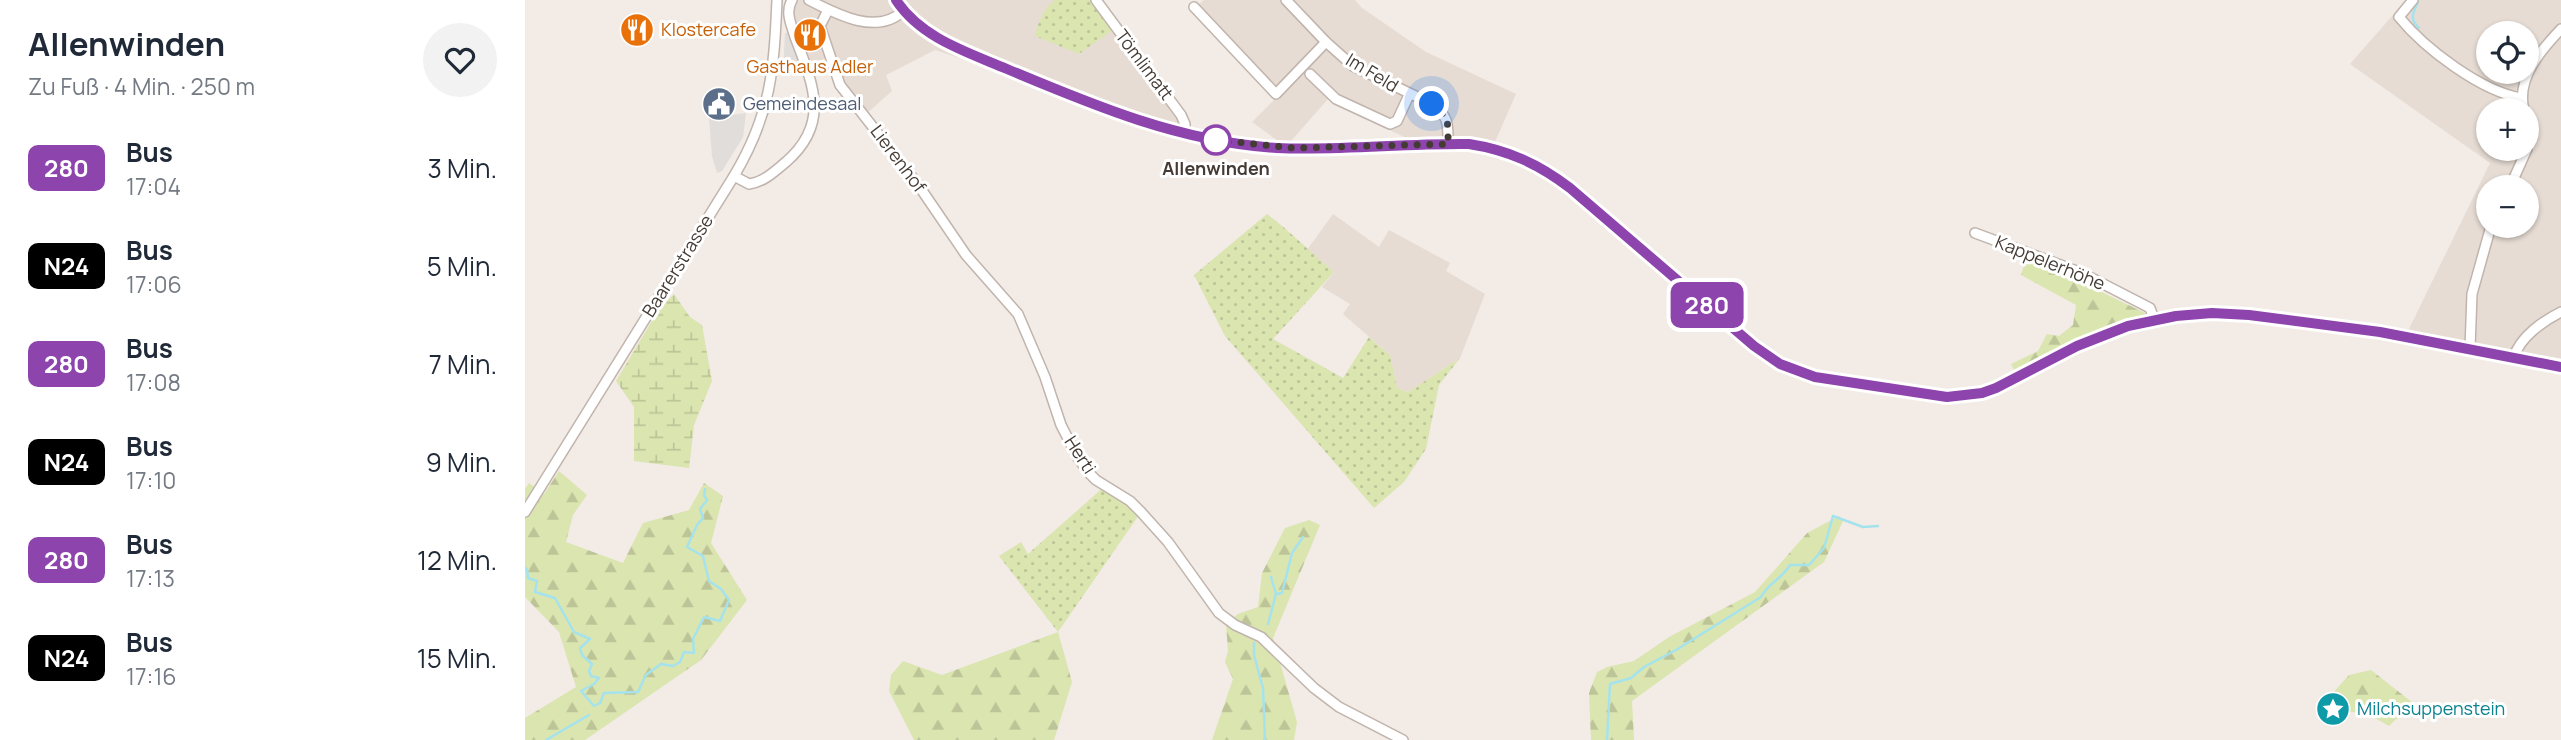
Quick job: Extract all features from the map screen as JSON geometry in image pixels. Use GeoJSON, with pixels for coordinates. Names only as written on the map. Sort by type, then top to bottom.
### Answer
{"type":"FeatureCollection","features":[{"type":"Feature","properties":{"kind":"street","name":"Baarerstrasse"},"geometry":{"type":"LineString","coordinates":[[525,512],[754,141],[766,107],[774,61],[777,0]]}},
{"type":"Feature","properties":{"kind":"street"},"geometry":{"type":"LineString","coordinates":[[734,176],[749,184],[764,179],[801,147],[813,125],[813,88],[789,19],[792,0]]}},
{"type":"Feature","properties":{"kind":"street"},"geometry":{"type":"LineString","coordinates":[[809,0],[828,10],[879,23],[895,18],[903,11]]}},
{"type":"Feature","properties":{"kind":"street"},"geometry":{"type":"LineString","coordinates":[[896,0],[903,11],[932,35],[1097,106],[1153,126],[1236,143],[1293,148],[1448,144],[1489,147],[1524,158],[1570,188],[1754,346],[1780,364],[1815,377],[1929,396],[1973,394],[2010,382],[2096,337],[2154,319],[2212,313],[2249,315],[2380,332],[2561,367]]}},
{"type":"Feature","properties":{"kind":"street","name":"Tömlimatt"},"geometry":{"type":"LineString","coordinates":[[1095,0],[1181,115],[1185,134]]}},
{"type":"Feature","properties":{"kind":"street","name":"Im Feld"},"geometry":{"type":"LineString","coordinates":[[1286,0],[1353,66],[1432,104],[1444,113],[1448,123],[1448,144]]}},
{"type":"Feature","properties":{"kind":"street"},"geometry":{"type":"LineString","coordinates":[[2413,0],[2399,18],[2433,51],[2504,95],[2521,98],[2523,85],[2533,65],[2559,33]]}},
{"type":"Feature","properties":{"kind":"street"},"geometry":{"type":"LineString","coordinates":[[1193,7],[1276,94],[1326,41]]}},
{"type":"Feature","properties":{"kind":"street","name":"Lierenhof"},"geometry":{"type":"LineString","coordinates":[[828,10],[820,26],[840,85],[919,186],[951,232]]}},
{"type":"Feature","properties":{"kind":"street"},"geometry":{"type":"LineString","coordinates":[[1310,74],[1336,99],[1389,124],[1397,121],[1409,95]]}},
{"type":"Feature","properties":{"kind":"street","name":"Herti"},"geometry":{"type":"LineString","coordinates":[[951,232],[975,265],[1018,314],[1045,377],[1061,425],[1084,466],[1096,480],[1130,501],[1168,542],[1219,613],[1235,625],[1261,637],[1314,688],[1339,707],[1403,740]]}},
{"type":"Feature","properties":{"kind":"street","name":"Kappelerhöhe"},"geometry":{"type":"LineString","coordinates":[[1975,233],[2082,273],[2150,308],[2154,319]]}},
{"type":"Feature","properties":{"kind":"street"},"geometry":{"type":"LineString","coordinates":[[2470,348],[2472,295],[2488,238]]}},
{"type":"Feature","properties":{"kind":"street"},"geometry":{"type":"LineString","coordinates":[[2514,357],[2524,339],[2561,312]]}},
{"type":"Feature","properties":{"kind":"shaded area"},"geometry":{"type":"Polygon","coordinates":[[[785,0],[1096,0],[1182,119],[1174,129],[935,50],[886,75],[892,91],[866,114],[826,58],[811,65],[785,0]]]}},
{"type":"Feature","properties":{"kind":"shaded area"},"geometry":{"type":"Polygon","coordinates":[[[1204,0],[1355,0],[1362,8],[1426,52],[1516,94],[1494,144],[1441,139],[1411,140],[1337,106],[1328,99],[1291,141],[1278,141],[1252,122],[1278,96],[1193,9],[1204,0]]]}},
{"type":"Feature","properties":{"kind":"shaded area"},"geometry":{"type":"Polygon","coordinates":[[[2406,0],[2561,0],[2561,369],[2407,333],[2476,192],[2476,238],[2539,238],[2539,175],[2484,175],[2490,163],[2487,161],[2539,161],[2539,98],[2476,98],[2476,153],[2350,64],[2406,0]]]}},
{"type":"Feature","properties":{"kind":"shaded area"},"geometry":{"type":"Polygon","coordinates":[[[785,33],[789,33],[804,72],[783,74],[785,33]]]}},
{"type":"Feature","properties":{"kind":"shaded area"},"geometry":{"type":"Polygon","coordinates":[[[746,113],[743,137],[722,171],[717,173],[712,156],[709,118],[746,113]]]}},
{"type":"Feature","properties":{"kind":"shaded area"},"geometry":{"type":"Polygon","coordinates":[[[1333,214],[1379,247],[1389,230],[1450,263],[1446,271],[1485,294],[1460,358],[1408,392],[1397,388],[1390,355],[1343,314],[1350,304],[1322,287],[1334,272],[1307,250],[1333,214]]]}},
{"type":"Feature","properties":{"kind":"green space"},"geometry":{"type":"Polygon","coordinates":[[[1055,0],[1090,0],[1113,30],[1079,54],[1035,36],[1047,7],[1055,0]]]}},
{"type":"Feature","properties":{"kind":"green space"},"geometry":{"type":"Polygon","coordinates":[[[1267,214],[1334,272],[1273,339],[1343,378],[1369,337],[1390,355],[1397,388],[1408,392],[1460,358],[1439,385],[1426,449],[1404,482],[1374,508],[1225,336],[1194,275],[1267,214]]]}},
{"type":"Feature","properties":{"kind":"green space"},"geometry":{"type":"Polygon","coordinates":[[[2027,256],[2147,314],[2117,324],[2016,374],[2011,364],[2038,351],[2047,334],[2059,336],[2073,325],[2076,305],[2021,275],[2027,256]]]}},
{"type":"Feature","properties":{"kind":"green space"},"geometry":{"type":"Polygon","coordinates":[[[674,294],[690,317],[702,325],[712,381],[694,425],[689,468],[634,461],[634,407],[616,381],[659,309],[674,294]]]}},
{"type":"Feature","properties":{"kind":"green space"},"geometry":{"type":"Polygon","coordinates":[[[559,471],[587,495],[573,515],[566,542],[623,563],[643,523],[689,510],[704,483],[723,496],[711,543],[747,600],[701,660],[585,740],[525,740],[525,718],[576,687],[559,632],[525,597],[525,489],[529,483],[544,494],[559,471]]]}},
{"type":"Feature","properties":{"kind":"green space"},"geometry":{"type":"Polygon","coordinates":[[[1105,486],[1141,512],[1058,632],[999,556],[1021,542],[1028,554],[1105,486]]]}},
{"type":"Feature","properties":{"kind":"green space"},"geometry":{"type":"Polygon","coordinates":[[[1839,516],[1843,521],[1824,562],[1632,701],[1634,740],[1591,740],[1589,693],[1597,672],[1634,661],[1669,637],[1755,592],[1807,533],[1839,516]]]}},
{"type":"Feature","properties":{"kind":"green space"},"geometry":{"type":"Polygon","coordinates":[[[1309,520],[1320,525],[1273,638],[1297,722],[1294,740],[1212,740],[1233,679],[1225,662],[1228,651],[1226,624],[1238,614],[1258,607],[1262,573],[1285,528],[1309,520]]]}},
{"type":"Feature","properties":{"kind":"green space"},"geometry":{"type":"Polygon","coordinates":[[[1058,632],[1072,682],[1054,740],[914,740],[889,691],[891,675],[903,661],[942,675],[1058,632]]]}},
{"type":"Feature","properties":{"kind":"green space"},"geometry":{"type":"Polygon","coordinates":[[[2371,670],[2413,703],[2389,726],[2366,713],[2339,711],[2330,696],[2349,675],[2371,670]]]}},
{"type":"Feature","properties":{"kind":"waterway"},"geometry":{"type":"LineString","coordinates":[[2418,2],[2413,19],[2419,28]]}},
{"type":"Feature","properties":{"kind":"waterway"},"geometry":{"type":"LineString","coordinates":[[525,568],[528,578],[537,581],[535,592],[555,598],[574,632],[590,639],[580,648],[582,655],[592,664],[589,671],[591,676],[599,678],[581,691],[594,706],[600,703],[604,693],[638,692],[646,675],[661,664],[673,666],[680,662],[684,652],[694,653],[693,639],[704,617],[720,621],[729,600],[721,589],[709,581],[703,556],[687,547],[703,518],[700,509],[707,500],[705,489]]}},
{"type":"Feature","properties":{"kind":"waterway"},"geometry":{"type":"LineString","coordinates":[[1607,740],[1610,684],[1631,678],[1644,667],[1761,597],[1790,565],[1809,565],[1824,548],[1833,516],[1863,527],[1878,526]]}},
{"type":"Feature","properties":{"kind":"waterway"},"geometry":{"type":"LineString","coordinates":[[1268,624],[1276,594],[1282,593],[1292,553],[1303,537]]}},
{"type":"Feature","properties":{"kind":"waterway"},"geometry":{"type":"LineString","coordinates":[[1271,577],[1276,594]]}},
{"type":"Feature","properties":{"kind":"waterway"},"geometry":{"type":"LineString","coordinates":[[1254,643],[1254,655],[1263,688],[1265,740]]}},
{"type":"Feature","properties":{"kind":"waterway"},"geometry":{"type":"LineString","coordinates":[[546,740],[589,715]]}},
{"type":"Feature","properties":{"kind":"bus line","name":"280"},"geometry":{"type":"LineString","coordinates":[[896,0],[903,11],[922,29],[941,40],[1097,106],[1153,126],[1200,137],[1274,147],[1469,144],[1524,158],[1570,188],[1754,346],[1780,364],[1815,377],[1929,396],[1965,396],[1982,393],[2010,382],[2077,346],[2112,331],[2154,319],[2212,313],[2249,315],[2380,332],[2561,367]]}},
{"type":"Feature","properties":{"kind":"place","name":"Klostercafe"},"geometry":{"type":"Point","coordinates":[637,30]}},
{"type":"Feature","properties":{"kind":"place","name":"Gasthaus Adler"},"geometry":{"type":"Point","coordinates":[810,35]}},
{"type":"Feature","properties":{"kind":"place","name":"Gemeindesaal"},"geometry":{"type":"Point","coordinates":[719,104]}},
{"type":"Feature","properties":{"kind":"place","name":"Allenwinden"},"geometry":{"type":"Point","coordinates":[1216,140]}},
{"type":"Feature","properties":{"kind":"place","name":"Milchsuppenstein"},"geometry":{"type":"Point","coordinates":[2333,709]}},
{"type":"Feature","properties":{"kind":"route"},"geometry":{"type":"LineString","coordinates":[[1216,140],[1293,148],[1448,144],[1448,123],[1444,113],[1432,104]]}}]}
